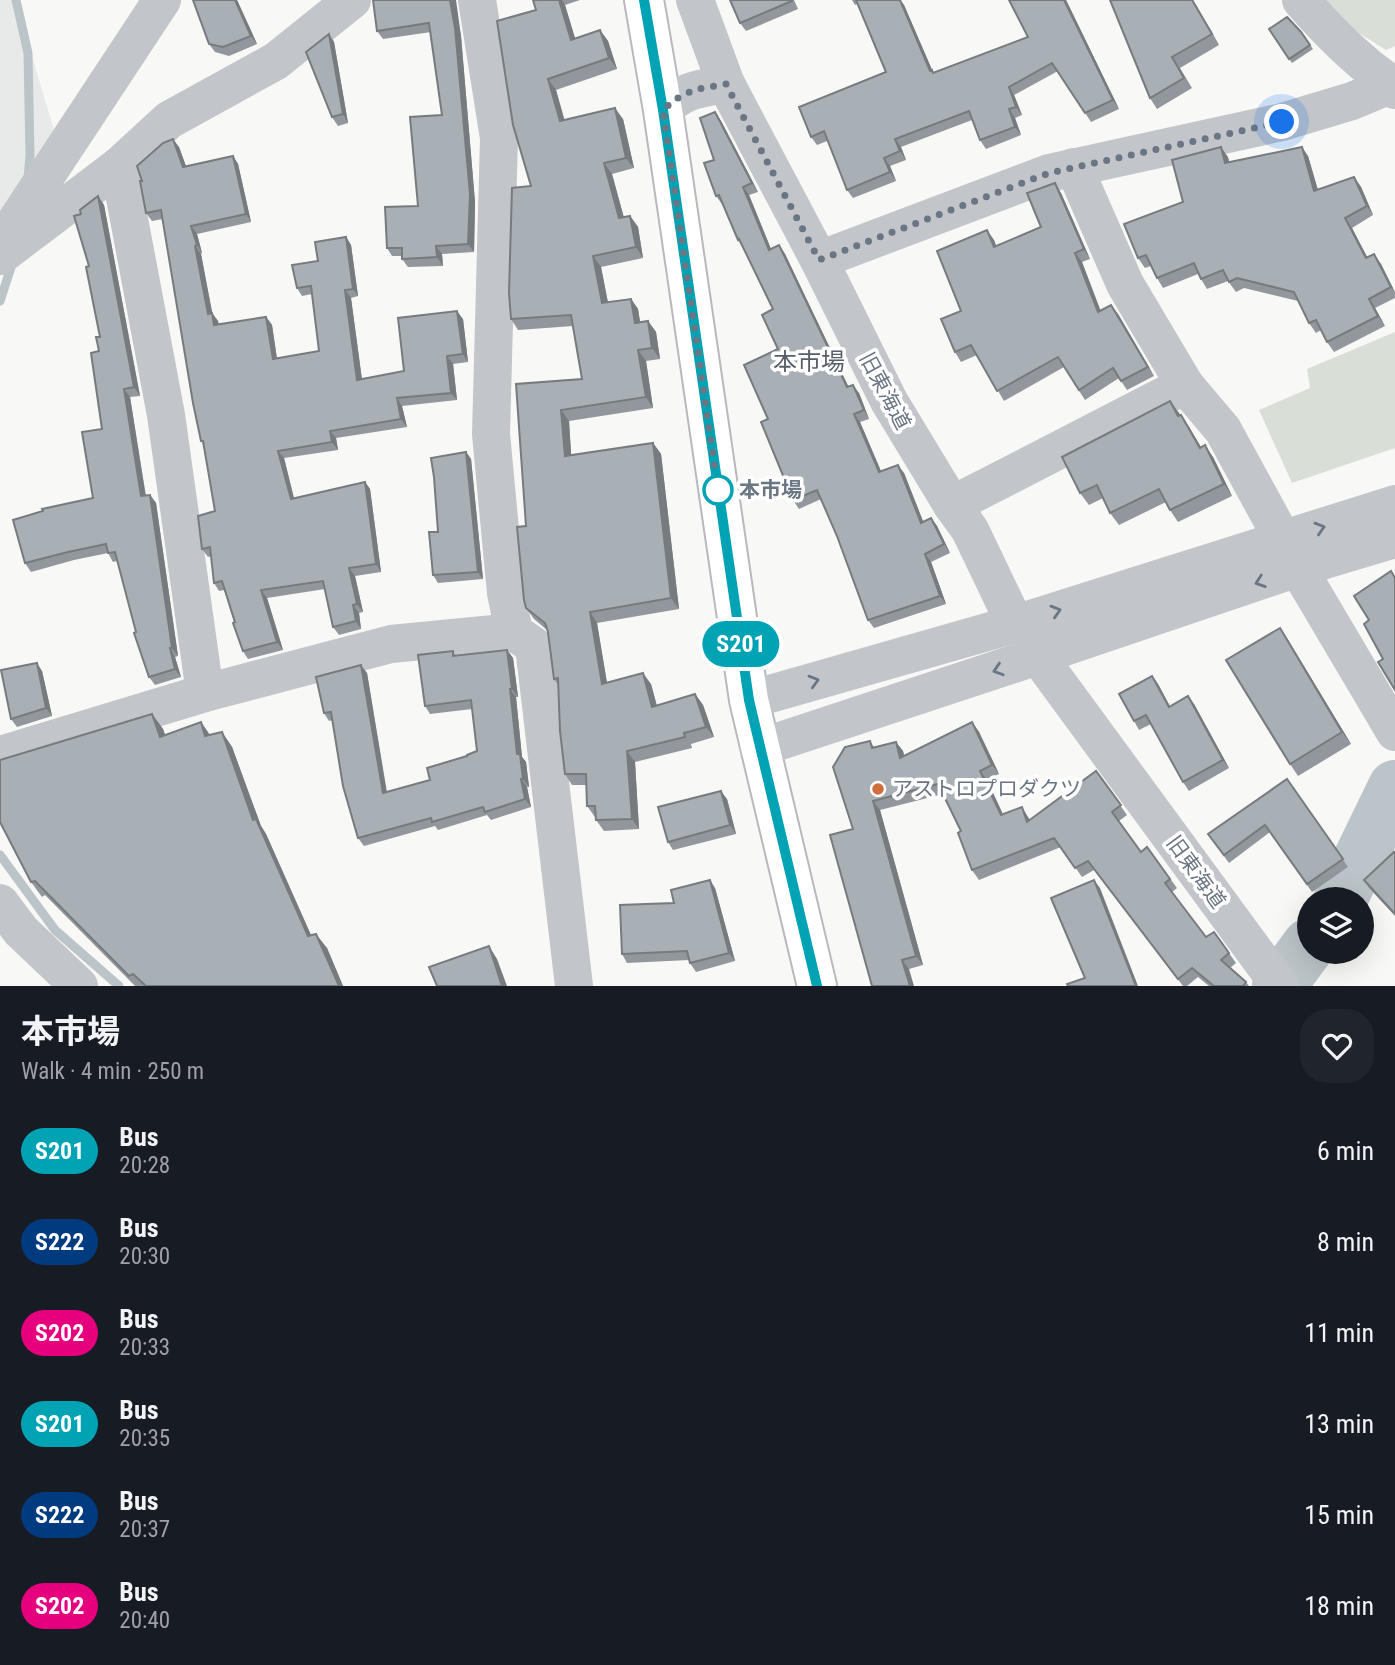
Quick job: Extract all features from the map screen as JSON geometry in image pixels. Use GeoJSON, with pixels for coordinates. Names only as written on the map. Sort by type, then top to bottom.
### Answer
{"type":"FeatureCollection","features":[{"type":"Feature","properties":{"kind":"main road"},"geometry":{"type":"LineString","coordinates":[[644,0],[663,110],[749,700],[817,986]]}},
{"type":"Feature","properties":{"kind":"street"},"geometry":{"type":"LineString","coordinates":[[13,239],[44,178],[162,0]]}},
{"type":"Feature","properties":{"kind":"street"},"geometry":{"type":"LineString","coordinates":[[13,239],[119,166],[169,120],[276,61],[352,0]]}},
{"type":"Feature","properties":{"kind":"street"},"geometry":{"type":"LineString","coordinates":[[477,0],[499,138],[491,434],[506,593],[514,632]]}},
{"type":"Feature","properties":{"kind":"street","name":"旧東海道"},"geometry":{"type":"LineString","coordinates":[[695,0],[726,84],[819,260],[889,401],[970,530],[1015,624]]}},
{"type":"Feature","properties":{"kind":"street"},"geometry":{"type":"LineString","coordinates":[[1301,0],[1330,33],[1394,86]]}},
{"type":"Feature","properties":{"kind":"street"},"geometry":{"type":"LineString","coordinates":[[663,110],[674,99],[690,90],[726,84]]}},
{"type":"Feature","properties":{"kind":"street"},"geometry":{"type":"LineString","coordinates":[[819,260],[1049,173],[1282,122],[1394,86]]}},
{"type":"Feature","properties":{"kind":"street"},"geometry":{"type":"LineString","coordinates":[[119,166],[166,415],[205,693]]}},
{"type":"Feature","properties":{"kind":"street"},"geometry":{"type":"LineString","coordinates":[[1073,167],[1125,284],[1185,385],[1223,430],[1291,554],[1395,732]]}},
{"type":"Feature","properties":{"kind":"street"},"geometry":{"type":"LineString","coordinates":[[952,505],[1185,385]]}},
{"type":"Feature","properties":{"kind":"street"},"geometry":{"type":"LineString","coordinates":[[759,748],[1038,656],[1291,554],[1395,504]]}},
{"type":"Feature","properties":{"kind":"street"},"geometry":{"type":"LineString","coordinates":[[749,700],[1015,624],[1291,554],[1395,539]]}},
{"type":"Feature","properties":{"kind":"street"},"geometry":{"type":"LineString","coordinates":[[0,755],[205,693],[391,644],[514,632],[534,646],[574,986]]}},
{"type":"Feature","properties":{"kind":"street","name":"旧東海道"},"geometry":{"type":"LineString","coordinates":[[1038,656],[1275,980]]}},
{"type":"Feature","properties":{"kind":"street"},"geometry":{"type":"LineString","coordinates":[[0,903],[21,931],[79,986]]}},
{"type":"Feature","properties":{"kind":"shaded area"},"geometry":{"type":"Polygon","coordinates":[[[0,0],[15,0],[54,130],[0,212],[0,0]]]}},
{"type":"Feature","properties":{"kind":"shaded area"},"geometry":{"type":"Polygon","coordinates":[[[1323,0],[1395,0],[1395,46],[1386,50],[1330,15],[1323,0]]]}},
{"type":"Feature","properties":{"kind":"shaded area"},"geometry":{"type":"Polygon","coordinates":[[[1395,332],[1395,448],[1292,483],[1259,410],[1310,388],[1307,369],[1395,332]]]}},
{"type":"Feature","properties":{"kind":"building"},"geometry":{"type":"Polygon","coordinates":[[[193,0],[235,0],[251,36],[223,47],[209,44],[193,0]]]}},
{"type":"Feature","properties":{"kind":"building"},"geometry":{"type":"Polygon","coordinates":[[[373,0],[450,0],[455,28],[470,194],[468,244],[436,246],[437,257],[402,259],[402,248],[387,248],[385,207],[418,206],[410,117],[442,115],[429,23],[377,31],[373,0]]]}},
{"type":"Feature","properties":{"kind":"building"},"geometry":{"type":"Polygon","coordinates":[[[533,0],[559,0],[571,40],[600,30],[609,58],[548,79],[560,121],[615,108],[626,158],[604,163],[619,218],[630,216],[636,247],[593,256],[602,303],[631,299],[635,323],[648,321],[652,348],[638,350],[646,397],[561,410],[565,456],[653,443],[671,598],[590,612],[602,684],[643,673],[652,707],[695,694],[706,727],[684,733],[685,737],[627,751],[632,819],[596,820],[595,806],[587,806],[586,774],[565,774],[558,678],[554,679],[548,632],[545,623],[526,608],[524,600],[517,527],[526,526],[516,384],[582,379],[571,315],[511,319],[509,293],[512,188],[531,186],[513,125],[497,21],[536,10],[533,0]]]}},
{"type":"Feature","properties":{"kind":"building"},"geometry":{"type":"Polygon","coordinates":[[[730,0],[792,0],[792,1],[740,23],[730,0]]]}},
{"type":"Feature","properties":{"kind":"building"},"geometry":{"type":"Polygon","coordinates":[[[856,0],[900,0],[933,73],[1028,37],[1009,0],[1064,0],[1113,100],[1085,113],[1052,63],[1009,87],[1016,107],[1009,109],[1015,127],[980,140],[969,111],[895,139],[900,151],[884,158],[890,172],[847,190],[824,131],[811,137],[799,107],[886,72],[856,0]]]}},
{"type":"Feature","properties":{"kind":"building"},"geometry":{"type":"Polygon","coordinates":[[[1110,0],[1192,0],[1212,34],[1172,57],[1184,78],[1150,98],[1110,0]]]}},
{"type":"Feature","properties":{"kind":"building"},"geometry":{"type":"Polygon","coordinates":[[[1287,17],[1310,45],[1289,59],[1269,29],[1287,17]]]}},
{"type":"Feature","properties":{"kind":"building"},"geometry":{"type":"Polygon","coordinates":[[[329,34],[343,114],[332,117],[306,52],[329,34]]]}},
{"type":"Feature","properties":{"kind":"building"},"geometry":{"type":"Polygon","coordinates":[[[715,112],[752,183],[743,187],[769,250],[779,245],[847,387],[853,385],[864,410],[854,414],[879,472],[898,465],[921,523],[931,518],[944,544],[925,554],[940,596],[868,620],[817,490],[793,500],[761,422],[768,419],[744,365],[778,349],[762,315],[773,309],[719,195],[716,196],[704,163],[714,160],[700,118],[715,112]]]}},
{"type":"Feature","properties":{"kind":"building"},"geometry":{"type":"Polygon","coordinates":[[[173,139],[183,167],[233,156],[246,214],[191,226],[197,245],[195,246],[208,314],[212,313],[214,325],[266,317],[273,359],[319,351],[311,286],[297,288],[292,265],[318,261],[315,242],[346,237],[353,289],[345,290],[357,380],[404,371],[398,318],[457,311],[463,354],[447,356],[451,393],[397,398],[401,419],[330,431],[332,442],[278,451],[291,499],[365,482],[376,564],[349,568],[357,604],[353,605],[356,621],[333,627],[323,581],[261,590],[277,642],[243,651],[222,581],[214,583],[210,547],[202,549],[198,516],[215,511],[203,441],[193,403],[161,210],[146,213],[137,166],[163,143],[173,139]]]}},
{"type":"Feature","properties":{"kind":"building"},"geometry":{"type":"Polygon","coordinates":[[[1221,147],[1225,163],[1302,147],[1314,191],[1354,177],[1367,206],[1345,218],[1366,258],[1374,254],[1391,287],[1369,299],[1378,316],[1327,342],[1316,320],[1309,323],[1294,292],[1237,278],[1229,282],[1223,270],[1201,279],[1194,263],[1157,278],[1146,255],[1138,258],[1124,224],[1183,202],[1172,160],[1221,147]]]}},
{"type":"Feature","properties":{"kind":"building"},"geometry":{"type":"Polygon","coordinates":[[[1055,183],[1084,249],[1075,253],[1098,312],[1111,305],[1148,367],[1121,381],[1113,368],[1079,390],[1058,357],[997,391],[971,345],[955,352],[941,319],[961,311],[937,251],[987,230],[994,247],[1041,227],[1027,193],[1055,183]]]}},
{"type":"Feature","properties":{"kind":"building"},"geometry":{"type":"Polygon","coordinates":[[[98,196],[134,387],[124,389],[141,496],[150,495],[175,669],[149,677],[134,633],[136,632],[115,552],[108,553],[106,544],[25,563],[13,520],[43,511],[42,509],[93,498],[82,432],[102,429],[91,353],[99,351],[96,337],[100,337],[86,267],[89,266],[74,216],[81,214],[80,210],[98,196]]]}},
{"type":"Feature","properties":{"kind":"building"},"geometry":{"type":"Polygon","coordinates":[[[1170,401],[1200,448],[1205,445],[1224,484],[1170,510],[1159,489],[1110,513],[1097,485],[1080,493],[1062,457],[1170,401]]]}},
{"type":"Feature","properties":{"kind":"building"},"geometry":{"type":"Polygon","coordinates":[[[466,452],[478,572],[433,575],[429,532],[438,532],[431,458],[466,452]]]}},
{"type":"Feature","properties":{"kind":"building"},"geometry":{"type":"Polygon","coordinates":[[[1391,571],[1395,578],[1395,690],[1378,662],[1383,659],[1364,624],[1369,620],[1354,596],[1391,571]]]}},
{"type":"Feature","properties":{"kind":"building"},"geometry":{"type":"Polygon","coordinates":[[[1280,628],[1342,732],[1290,764],[1226,660],[1280,628]]]}},
{"type":"Feature","properties":{"kind":"building"},"geometry":{"type":"Polygon","coordinates":[[[507,650],[517,754],[520,754],[525,799],[485,812],[483,807],[432,822],[431,818],[358,838],[343,786],[331,712],[324,713],[316,677],[361,665],[383,793],[430,780],[427,768],[477,751],[471,700],[425,706],[418,655],[453,651],[453,656],[507,650]]]}},
{"type":"Feature","properties":{"kind":"building"},"geometry":{"type":"Polygon","coordinates":[[[37,663],[46,708],[11,719],[1,670],[37,663]]]}},
{"type":"Feature","properties":{"kind":"building"},"geometry":{"type":"Polygon","coordinates":[[[1152,676],[1169,707],[1188,696],[1223,760],[1183,782],[1146,715],[1134,721],[1119,694],[1152,676]]]}},
{"type":"Feature","properties":{"kind":"building"},"geometry":{"type":"Polygon","coordinates":[[[152,714],[160,737],[201,722],[205,736],[222,732],[253,820],[256,819],[308,936],[316,934],[339,986],[146,986],[133,974],[129,976],[35,881],[31,882],[0,822],[0,760],[152,714]]]}},
{"type":"Feature","properties":{"kind":"building"},"geometry":{"type":"Polygon","coordinates":[[[972,722],[992,765],[980,771],[1001,815],[1022,807],[1027,822],[1096,771],[1121,805],[1112,812],[1141,852],[1147,847],[1170,879],[1165,883],[1206,937],[1214,932],[1229,953],[1221,960],[1246,982],[1243,986],[1214,986],[1192,968],[1178,979],[1088,861],[1075,868],[1054,838],[972,870],[958,833],[961,831],[938,784],[873,801],[916,956],[902,960],[910,986],[872,986],[830,835],[853,829],[833,767],[845,747],[870,741],[872,748],[896,742],[900,758],[972,722]]]}},
{"type":"Feature","properties":{"kind":"building"},"geometry":{"type":"Polygon","coordinates":[[[1287,779],[1343,859],[1307,884],[1265,825],[1224,855],[1208,834],[1287,779]]]}},
{"type":"Feature","properties":{"kind":"building"},"geometry":{"type":"Polygon","coordinates":[[[721,791],[730,825],[668,842],[658,807],[721,791]]]}},
{"type":"Feature","properties":{"kind":"building"},"geometry":{"type":"Polygon","coordinates":[[[1395,853],[1395,914],[1374,891],[1374,887],[1364,880],[1395,853]]]}},
{"type":"Feature","properties":{"kind":"building"},"geometry":{"type":"Polygon","coordinates":[[[710,880],[729,953],[690,963],[687,951],[622,954],[620,905],[674,903],[671,890],[710,880]]]}},
{"type":"Feature","properties":{"kind":"building"},"geometry":{"type":"Polygon","coordinates":[[[1094,880],[1136,986],[1067,984],[1085,978],[1051,898],[1094,880]]]}},
{"type":"Feature","properties":{"kind":"building"},"geometry":{"type":"Polygon","coordinates":[[[489,946],[502,986],[437,986],[429,967],[489,946]]]}},
{"type":"Feature","properties":{"kind":"waterway"},"geometry":{"type":"LineString","coordinates":[[16,0],[28,53],[28,179]]}},
{"type":"Feature","properties":{"kind":"waterway"},"geometry":{"type":"LineString","coordinates":[[0,301],[13,261]]}},
{"type":"Feature","properties":{"kind":"waterway"},"geometry":{"type":"LineString","coordinates":[[1346,887],[1395,787]]}},
{"type":"Feature","properties":{"kind":"waterway"},"geometry":{"type":"LineString","coordinates":[[0,855],[55,930],[119,986]]}},
{"type":"Feature","properties":{"kind":"waterway"},"geometry":{"type":"LineString","coordinates":[[1279,986],[1297,961]]}},
{"type":"Feature","properties":{"kind":"bus line","name":"S201"},"geometry":{"type":"LineString","coordinates":[[644,0],[663,110],[749,700],[817,986]]}},
{"type":"Feature","properties":{"kind":"place","name":"本市場"},"geometry":{"type":"Point","coordinates":[718,490]}},
{"type":"Feature","properties":{"kind":"place","name":"アストロプロダクツ"},"geometry":{"type":"Point","coordinates":[878,789]}},
{"type":"Feature","properties":{"kind":"district","name":"本市場"},"geometry":{"type":"Point","coordinates":[809,362]}},
{"type":"Feature","properties":{"kind":"route"},"geometry":{"type":"LineString","coordinates":[[718,490],[663,110],[674,99],[690,90],[726,84],[819,260],[1049,173],[1282,122]]}}]}
